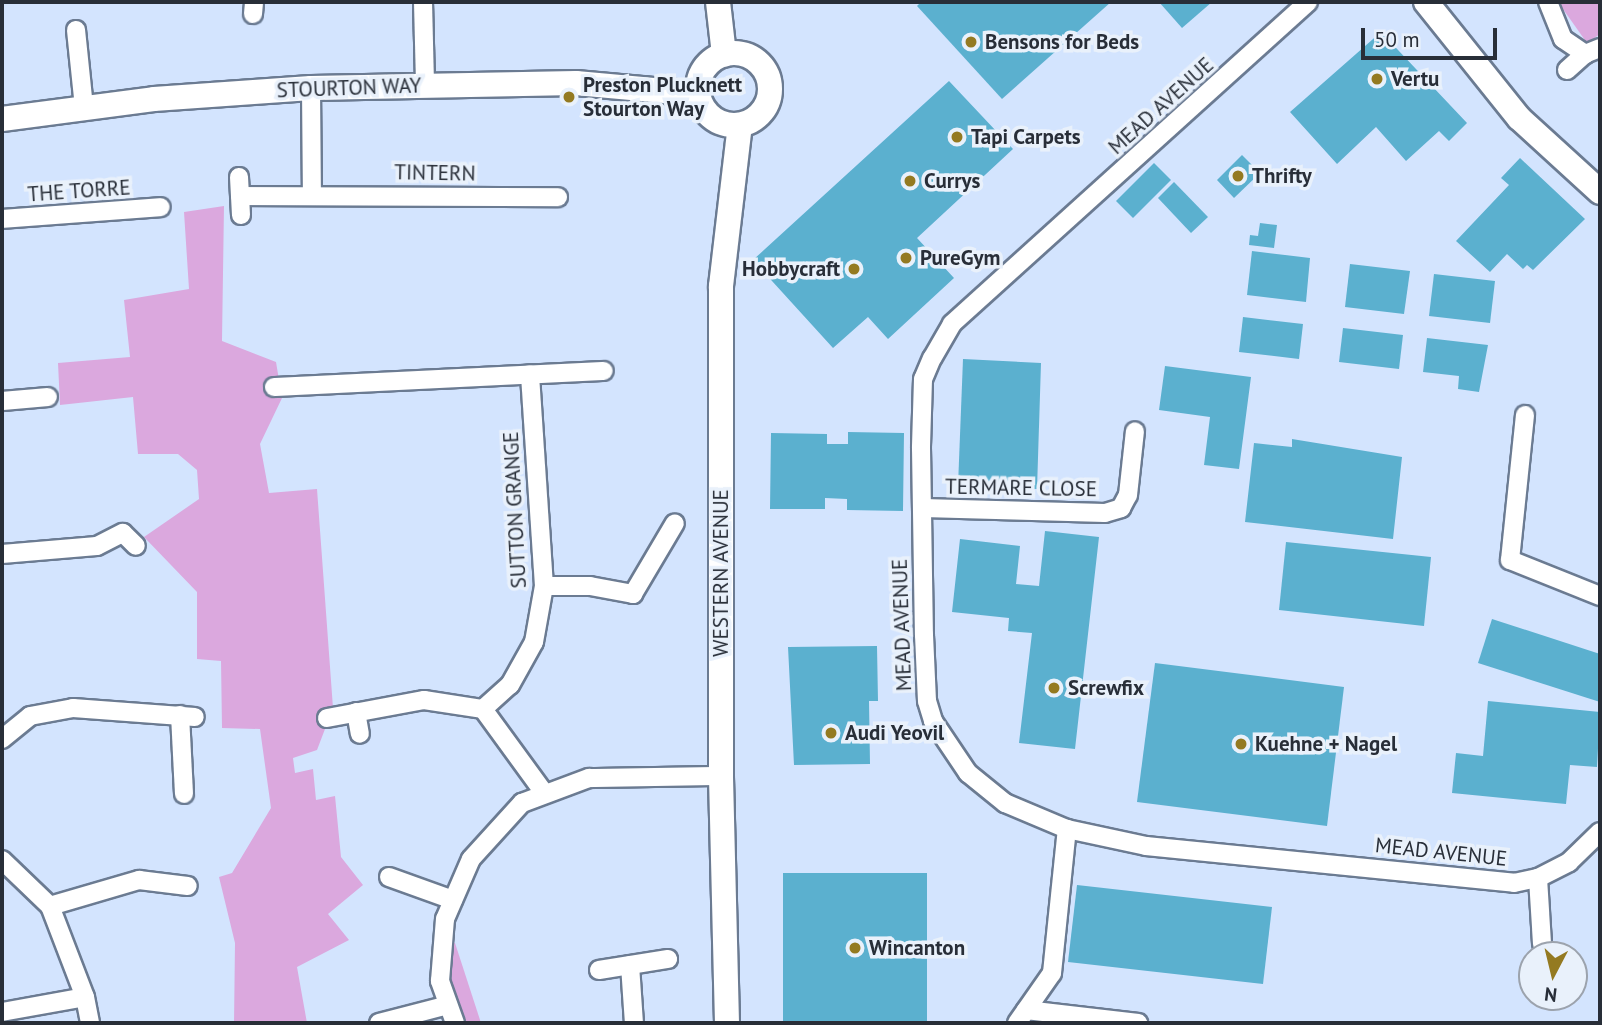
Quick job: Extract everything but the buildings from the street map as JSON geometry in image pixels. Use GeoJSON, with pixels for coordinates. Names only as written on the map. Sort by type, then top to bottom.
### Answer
{"type":"FeatureCollection","features":[{"type":"Feature","properties":{"kind":"street"},"geometry":{"type":"LineString","coordinates":[[424,2],[425,86]]}},
{"type":"Feature","properties":{"kind":"street"},"geometry":{"type":"LineString","coordinates":[[718,2],[724,54]]}},
{"type":"Feature","properties":{"kind":"street","name":"MEAD AVENUE"},"geometry":{"type":"LineString","coordinates":[[1308,2],[952,324],[923,379],[924,635],[927,701],[933,721],[952,755],[986,790],[1034,817],[1067,829],[1146,846],[1439,873],[1479,881],[1514,883],[1538,878],[1569,862],[1600,832]]}},
{"type":"Feature","properties":{"kind":"street"},"geometry":{"type":"LineString","coordinates":[[1426,2],[1520,118],[1600,191]]}},
{"type":"Feature","properties":{"kind":"street"},"geometry":{"type":"LineString","coordinates":[[1548,2],[1563,39],[1593,51]]}},
{"type":"Feature","properties":{"kind":"street"},"geometry":{"type":"LineString","coordinates":[[76,30],[84,107]]}},
{"type":"Feature","properties":{"kind":"street"},"geometry":{"type":"LineString","coordinates":[[1567,70],[1593,51]]}},
{"type":"Feature","properties":{"kind":"street"},"geometry":{"type":"LineString","coordinates":[[724,54],[755,59],[768,76],[766,107],[740,124],[718,121],[708,114],[698,94],[707,65],[724,54]]}},
{"type":"Feature","properties":{"kind":"street","name":"STOURTON WAY"},"geometry":{"type":"LineString","coordinates":[[2,119],[84,107],[311,88],[576,83],[698,94]]}},
{"type":"Feature","properties":{"kind":"street"},"geometry":{"type":"LineString","coordinates":[[311,88],[312,194]]}},
{"type":"Feature","properties":{"kind":"street","name":"WESTERN AVENUE"},"geometry":{"type":"LineString","coordinates":[[727,1023],[721,776],[721,286],[740,124]]}},
{"type":"Feature","properties":{"kind":"street","name":"TINTERN"},"geometry":{"type":"LineString","coordinates":[[241,215],[239,186],[312,194],[558,197]]}},
{"type":"Feature","properties":{"kind":"street","name":"THE TORRE"},"geometry":{"type":"LineString","coordinates":[[2,219],[161,211]]}},
{"type":"Feature","properties":{"kind":"street"},"geometry":{"type":"LineString","coordinates":[[274,387],[604,371]]}},
{"type":"Feature","properties":{"kind":"street","name":"SUTTON GRANGE"},"geometry":{"type":"LineString","coordinates":[[483,709],[510,685],[534,642],[544,586],[530,374]]}},
{"type":"Feature","properties":{"kind":"street"},"geometry":{"type":"LineString","coordinates":[[2,401],[48,397]]}},
{"type":"Feature","properties":{"kind":"street"},"geometry":{"type":"LineString","coordinates":[[1525,415],[1510,560],[1600,596]]}},
{"type":"Feature","properties":{"kind":"street","name":"TERMARE CLOSE"},"geometry":{"type":"LineString","coordinates":[[923,508],[1105,513],[1121,509],[1128,495],[1135,431]]}},
{"type":"Feature","properties":{"kind":"street"},"geometry":{"type":"LineString","coordinates":[[544,586],[590,586],[633,594],[675,523]]}},
{"type":"Feature","properties":{"kind":"street"},"geometry":{"type":"LineString","coordinates":[[2,554],[97,546],[123,533],[136,545]]}},
{"type":"Feature","properties":{"kind":"street"},"geometry":{"type":"LineString","coordinates":[[327,718],[424,700],[483,709],[545,794]]}},
{"type":"Feature","properties":{"kind":"street"},"geometry":{"type":"LineString","coordinates":[[2,739],[30,716],[73,708],[187,716],[184,794]]}},
{"type":"Feature","properties":{"kind":"street"},"geometry":{"type":"LineString","coordinates":[[356,712],[360,734]]}},
{"type":"Feature","properties":{"kind":"street"},"geometry":{"type":"LineString","coordinates":[[455,1023],[440,981],[445,919],[471,859],[522,803],[589,778],[721,776]]}},
{"type":"Feature","properties":{"kind":"street"},"geometry":{"type":"LineString","coordinates":[[1021,1016],[1052,973],[1067,829]]}},
{"type":"Feature","properties":{"kind":"street"},"geometry":{"type":"LineString","coordinates":[[2,860],[50,906],[85,997],[90,1023]]}},
{"type":"Feature","properties":{"kind":"street"},"geometry":{"type":"LineString","coordinates":[[389,877],[453,901]]}},
{"type":"Feature","properties":{"kind":"street"},"geometry":{"type":"LineString","coordinates":[[1538,878],[1542,941]]}},
{"type":"Feature","properties":{"kind":"street"},"geometry":{"type":"LineString","coordinates":[[50,906],[139,880],[188,886]]}},
{"type":"Feature","properties":{"kind":"street"},"geometry":{"type":"LineString","coordinates":[[599,970],[668,959]]}},
{"type":"Feature","properties":{"kind":"street"},"geometry":{"type":"LineString","coordinates":[[630,965],[634,1023]]}},
{"type":"Feature","properties":{"kind":"street"},"geometry":{"type":"LineString","coordinates":[[2,1012],[85,997]]}},
{"type":"Feature","properties":{"kind":"street"},"geometry":{"type":"LineString","coordinates":[[379,1023],[448,1005]]}},
{"type":"Feature","properties":{"kind":"street"},"geometry":{"type":"LineString","coordinates":[[1021,1016],[1138,1023]]}},
{"type":"Feature","properties":{"kind":"shaded area"},"geometry":{"type":"Polygon","coordinates":[[[1558,2],[1600,2],[1600,34],[1587,43],[1558,2]]]}},
{"type":"Feature","properties":{"kind":"shaded area"},"geometry":{"type":"Polygon","coordinates":[[[224,206],[222,341],[276,362],[282,398],[260,444],[269,493],[317,489],[333,708],[317,750],[293,758],[295,773],[313,769],[316,800],[335,796],[341,857],[363,885],[328,914],[349,940],[297,967],[307,1023],[234,1023],[235,943],[219,877],[232,873],[271,808],[260,729],[222,728],[221,661],[197,659],[197,592],[144,537],[199,499],[197,470],[178,454],[138,454],[133,397],[60,405],[58,363],[130,357],[124,300],[189,289],[184,212],[224,206]]]}},
{"type":"Feature","properties":{"kind":"shaded area"},"geometry":{"type":"Polygon","coordinates":[[[455,943],[481,1023],[459,1023],[449,980],[451,944],[455,943]]]}},
{"type":"Feature","properties":{"kind":"place","name":"Bensons for Beds"},"geometry":{"type":"Point","coordinates":[971,42]}},
{"type":"Feature","properties":{"kind":"place","name":"Vertu"},"geometry":{"type":"Point","coordinates":[1377,79]}},
{"type":"Feature","properties":{"kind":"place","name":"Preston Plucknett Stourton Way"},"geometry":{"type":"Point","coordinates":[569,97]}},
{"type":"Feature","properties":{"kind":"place","name":"Tapi Carpets"},"geometry":{"type":"Point","coordinates":[957,137]}},
{"type":"Feature","properties":{"kind":"place","name":"Thrifty"},"geometry":{"type":"Point","coordinates":[1238,176]}},
{"type":"Feature","properties":{"kind":"place","name":"Currys"},"geometry":{"type":"Point","coordinates":[910,181]}},
{"type":"Feature","properties":{"kind":"place","name":"PureGym"},"geometry":{"type":"Point","coordinates":[906,258]}},
{"type":"Feature","properties":{"kind":"place","name":"Hobbycraft"},"geometry":{"type":"Point","coordinates":[854,269]}},
{"type":"Feature","properties":{"kind":"place","name":"Screwfix"},"geometry":{"type":"Point","coordinates":[1054,688]}},
{"type":"Feature","properties":{"kind":"place","name":"Audi Yeovil"},"geometry":{"type":"Point","coordinates":[831,733]}},
{"type":"Feature","properties":{"kind":"place","name":"Kuehne + Nagel"},"geometry":{"type":"Point","coordinates":[1241,744]}},
{"type":"Feature","properties":{"kind":"place","name":"Wincanton"},"geometry":{"type":"Point","coordinates":[855,948]}}]}
